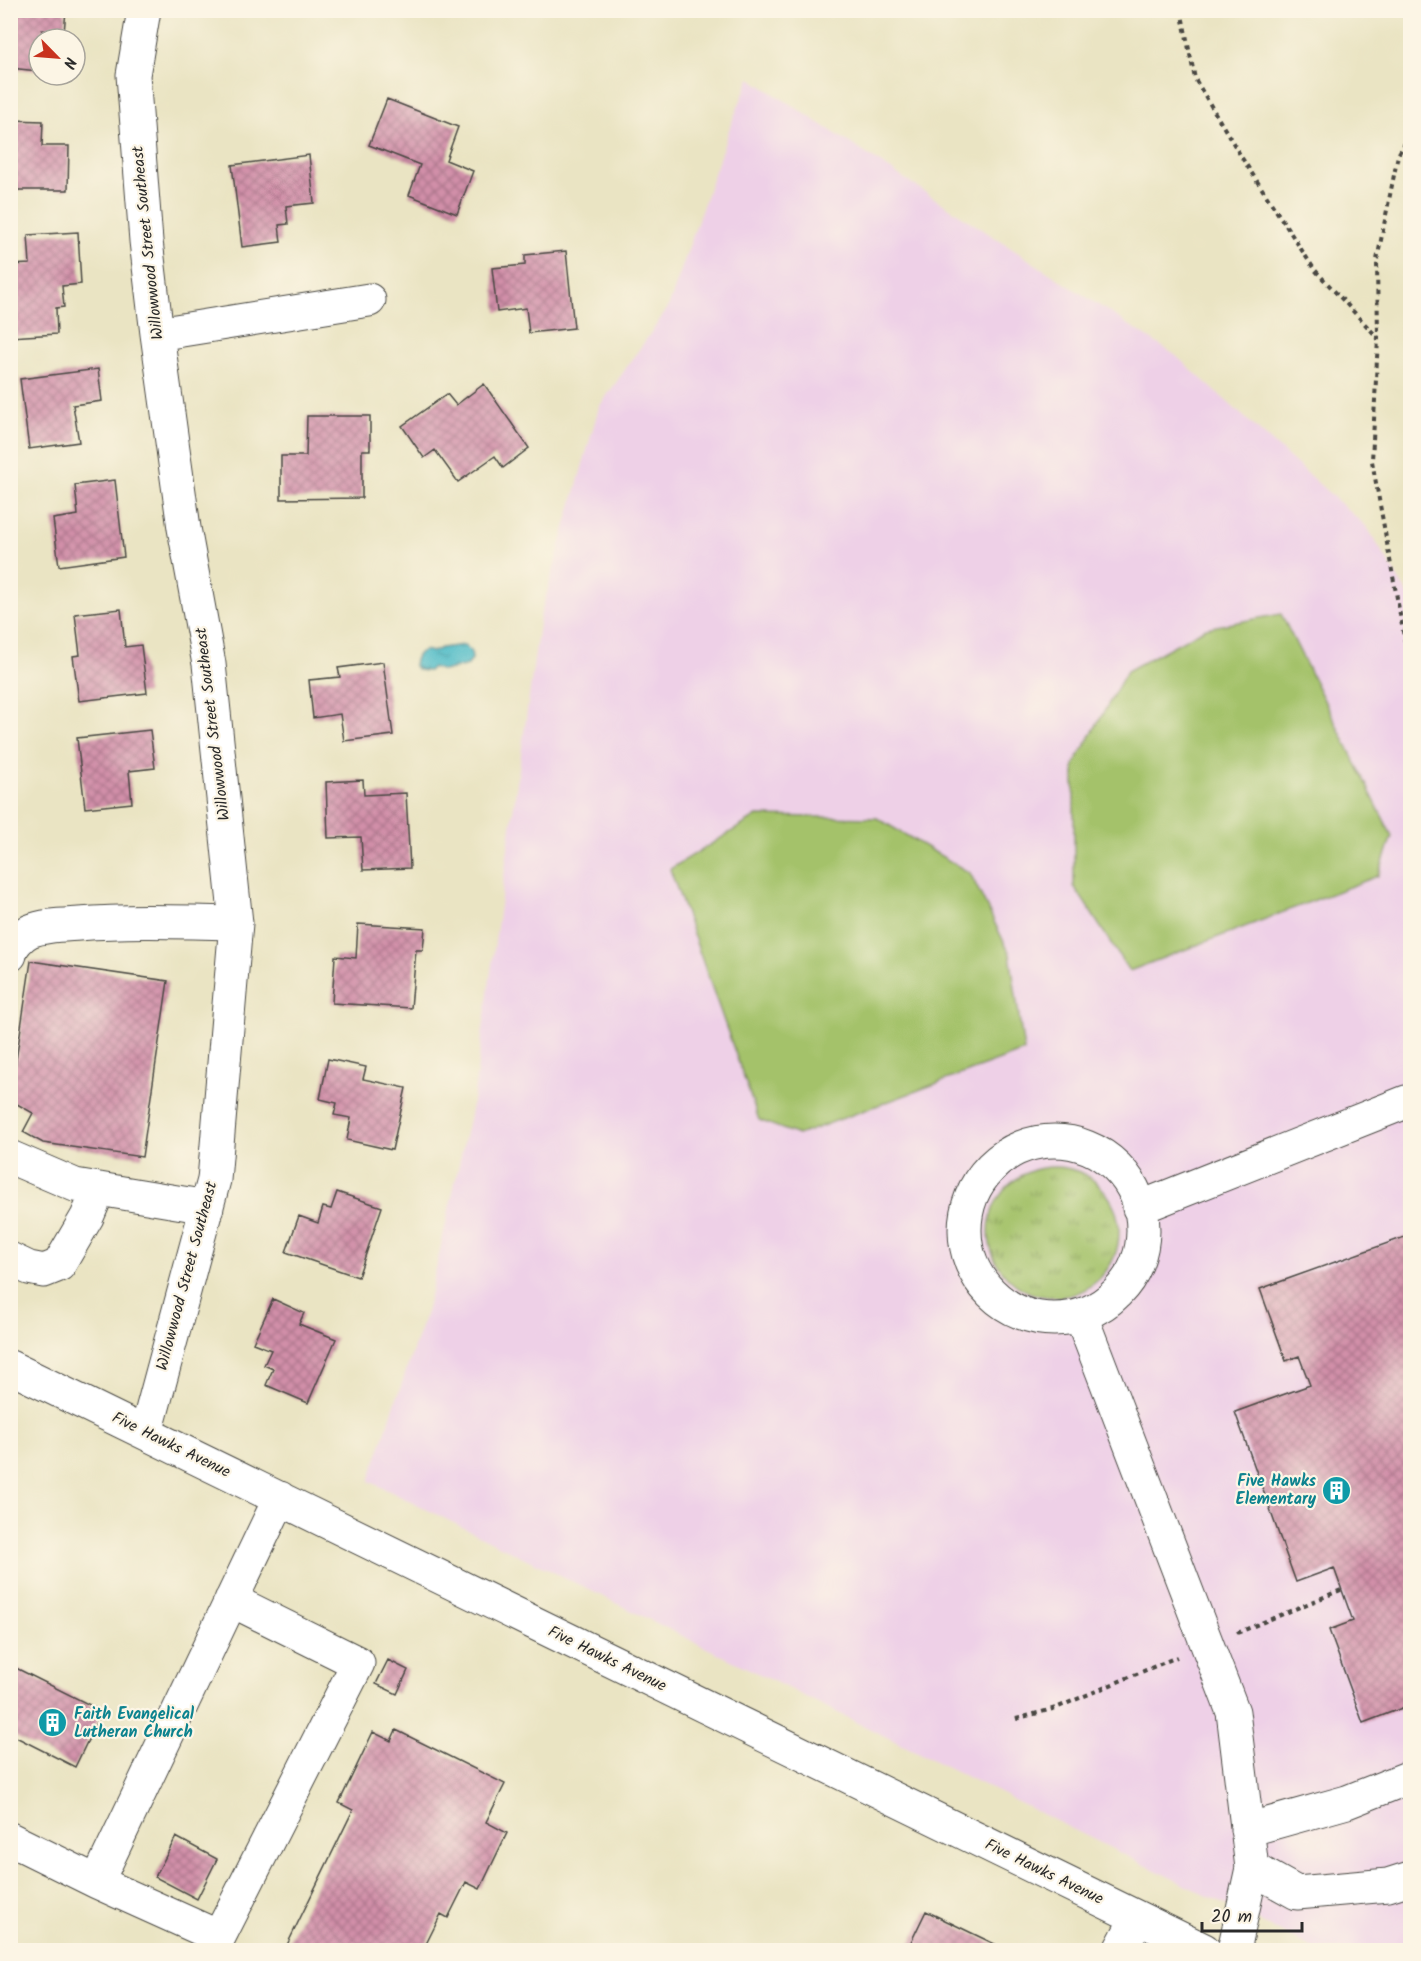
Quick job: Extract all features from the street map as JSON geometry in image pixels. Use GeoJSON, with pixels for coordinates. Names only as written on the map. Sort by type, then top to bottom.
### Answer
{"type":"FeatureCollection","features":[{"type":"Feature","properties":{"kind":"street","name":"Willowwood Street Southeast"},"geometry":{"type":"LineString","coordinates":[[144,10],[133,75],[147,241],[157,334],[184,528],[209,664],[236,923],[214,1180],[146,1433]]}},
{"type":"Feature","properties":{"kind":"street"},"geometry":{"type":"LineString","coordinates":[[157,334],[369,300]]}},
{"type":"Feature","properties":{"kind":"street"},"geometry":{"type":"LineString","coordinates":[[10,955],[11,949],[28,932],[40,928],[114,921],[236,923]]}},
{"type":"Feature","properties":{"kind":"street"},"geometry":{"type":"LineString","coordinates":[[1139,1208],[1410,1102]]}},
{"type":"Feature","properties":{"kind":"street"},"geometry":{"type":"LineString","coordinates":[[1053,1139],[1088,1145],[1127,1175],[1145,1222],[1142,1252],[1122,1290],[1081,1316],[1050,1320],[1014,1311],[989,1293],[972,1266],[964,1236],[977,1184],[1001,1158],[1030,1143],[1053,1139]]}},
{"type":"Feature","properties":{"kind":"street"},"geometry":{"type":"LineString","coordinates":[[10,1157],[75,1185],[207,1207]]}},
{"type":"Feature","properties":{"kind":"street"},"geometry":{"type":"LineString","coordinates":[[10,1258],[29,1268],[44,1271],[59,1265],[87,1217],[99,1189]]}},
{"type":"Feature","properties":{"kind":"street"},"geometry":{"type":"LineString","coordinates":[[1081,1316],[1233,1712],[1252,1868],[1234,1950]]}},
{"type":"Feature","properties":{"kind":"street","name":"Five Hawks Avenue"},"geometry":{"type":"LineString","coordinates":[[10,1367],[1204,1950]]}},
{"type":"Feature","properties":{"kind":"street"},"geometry":{"type":"LineString","coordinates":[[98,1882],[280,1498]]}},
{"type":"Feature","properties":{"kind":"street"},"geometry":{"type":"LineString","coordinates":[[10,1839],[219,1937],[358,1663],[231,1600]]}},
{"type":"Feature","properties":{"kind":"street"},"geometry":{"type":"LineString","coordinates":[[1247,1830],[1347,1802],[1410,1777]]}},
{"type":"Feature","properties":{"kind":"street"},"geometry":{"type":"LineString","coordinates":[[1252,1868],[1297,1893],[1388,1885],[1410,1878]]}},
{"type":"Feature","properties":{"kind":"street"},"geometry":{"type":"LineString","coordinates":[[1120,1950],[1137,1918]]}},
{"type":"Feature","properties":{"kind":"path"},"geometry":{"type":"LineString","coordinates":[[1182,10],[1195,80],[1314,269],[1378,338]]}},
{"type":"Feature","properties":{"kind":"path"},"geometry":{"type":"LineString","coordinates":[[1410,134],[1398,155],[1377,260],[1378,338],[1372,460],[1410,662]]}},
{"type":"Feature","properties":{"kind":"shaded area"},"geometry":{"type":"Polygon","coordinates":[[[750,78],[1175,355],[1367,527],[1410,598],[1410,1950],[1317,1950],[369,1481],[427,1309],[473,1101],[540,617],[599,407],[668,308],[731,124],[750,78]]]}},
{"type":"Feature","properties":{"kind":"green space"},"geometry":{"type":"Polygon","coordinates":[[[1281,614],[1392,836],[1378,876],[1129,971],[1074,886],[1074,765],[1127,671],[1206,628],[1281,614]]]}},
{"type":"Feature","properties":{"kind":"green space"},"geometry":{"type":"Polygon","coordinates":[[[757,816],[877,818],[970,873],[1010,954],[1024,1051],[798,1135],[759,1120],[670,869],[757,816]]]}},
{"type":"Feature","properties":{"kind":"green space"},"geometry":{"type":"Polygon","coordinates":[[[1054,1167],[1079,1172],[1100,1186],[1114,1207],[1119,1232],[1114,1257],[1100,1278],[1079,1292],[1054,1297],[1029,1292],[1008,1278],[994,1257],[989,1232],[994,1207],[1008,1186],[1029,1172],[1054,1167]]]}},
{"type":"Feature","properties":{"kind":"water"},"geometry":{"type":"Polygon","coordinates":[[[463,645],[471,651],[472,659],[468,665],[443,671],[432,667],[428,671],[418,670],[414,666],[417,655],[422,651],[432,652],[441,648],[463,645]]]}},
{"type":"Feature","properties":{"kind":"building"},"geometry":{"type":"Polygon","coordinates":[[[10,10],[66,10],[65,27],[27,27],[27,70],[10,68],[10,10]]]}},
{"type":"Feature","properties":{"kind":"building"},"geometry":{"type":"Polygon","coordinates":[[[387,99],[458,127],[446,160],[473,171],[457,214],[409,195],[420,165],[369,145],[387,99]]]}},
{"type":"Feature","properties":{"kind":"building"},"geometry":{"type":"Polygon","coordinates":[[[10,120],[43,121],[42,146],[69,146],[68,190],[10,190],[10,120]]]}},
{"type":"Feature","properties":{"kind":"building"},"geometry":{"type":"Polygon","coordinates":[[[309,155],[314,203],[286,206],[288,224],[279,225],[281,242],[242,247],[232,165],[309,155]]]}},
{"type":"Feature","properties":{"kind":"building"},"geometry":{"type":"Polygon","coordinates":[[[78,232],[81,284],[62,286],[64,307],[56,308],[57,334],[10,337],[10,265],[30,264],[28,235],[78,232]]]}},
{"type":"Feature","properties":{"kind":"building"},"geometry":{"type":"Polygon","coordinates":[[[566,251],[574,328],[529,333],[526,308],[497,312],[492,268],[525,265],[525,255],[566,251]]]}},
{"type":"Feature","properties":{"kind":"building"},"geometry":{"type":"Polygon","coordinates":[[[98,369],[102,401],[73,405],[79,442],[29,449],[20,379],[98,369]]]}},
{"type":"Feature","properties":{"kind":"building"},"geometry":{"type":"Polygon","coordinates":[[[484,384],[529,448],[503,468],[495,456],[458,482],[435,450],[424,458],[402,426],[447,394],[456,405],[484,384]]]}},
{"type":"Feature","properties":{"kind":"building"},"geometry":{"type":"Polygon","coordinates":[[[307,416],[370,416],[370,450],[362,450],[362,498],[281,499],[281,456],[306,456],[307,416]]]}},
{"type":"Feature","properties":{"kind":"building"},"geometry":{"type":"Polygon","coordinates":[[[115,480],[124,557],[59,566],[53,519],[78,515],[75,485],[115,480]]]}},
{"type":"Feature","properties":{"kind":"building"},"geometry":{"type":"Polygon","coordinates":[[[121,609],[125,647],[141,645],[147,693],[79,701],[73,656],[80,655],[75,614],[121,609]]]}},
{"type":"Feature","properties":{"kind":"building"},"geometry":{"type":"Polygon","coordinates":[[[383,662],[393,735],[344,741],[340,714],[313,718],[309,680],[340,677],[338,668],[383,662]]]}},
{"type":"Feature","properties":{"kind":"building"},"geometry":{"type":"Polygon","coordinates":[[[150,730],[155,768],[129,771],[132,803],[85,808],[77,738],[150,730]]]}},
{"type":"Feature","properties":{"kind":"building"},"geometry":{"type":"Polygon","coordinates":[[[363,780],[364,795],[406,793],[410,868],[363,870],[361,837],[328,838],[326,782],[363,780]]]}},
{"type":"Feature","properties":{"kind":"building"},"geometry":{"type":"Polygon","coordinates":[[[358,924],[425,928],[423,950],[416,950],[411,1008],[332,1003],[335,956],[356,958],[358,924]]]}},
{"type":"Feature","properties":{"kind":"building"},"geometry":{"type":"Polygon","coordinates":[[[31,961],[168,981],[142,1157],[43,1143],[23,1132],[33,1113],[10,1100],[31,961]]]}},
{"type":"Feature","properties":{"kind":"building"},"geometry":{"type":"Polygon","coordinates":[[[328,1059],[366,1067],[363,1079],[406,1088],[392,1150],[347,1140],[351,1118],[334,1115],[337,1103],[320,1099],[328,1059]]]}},
{"type":"Feature","properties":{"kind":"building"},"geometry":{"type":"Polygon","coordinates":[[[337,1192],[382,1207],[358,1277],[286,1252],[299,1216],[318,1223],[323,1207],[331,1209],[337,1192]]]}},
{"type":"Feature","properties":{"kind":"building","name":"Five Hawks Elementary"},"geometry":{"type":"Polygon","coordinates":[[[1410,1235],[1410,1705],[1363,1723],[1329,1630],[1353,1621],[1334,1568],[1296,1582],[1235,1412],[1310,1385],[1299,1356],[1286,1361],[1260,1289],[1410,1235]]]}},
{"type":"Feature","properties":{"kind":"building"},"geometry":{"type":"Polygon","coordinates":[[[273,1299],[304,1313],[299,1324],[336,1339],[308,1403],[266,1385],[273,1369],[264,1365],[271,1350],[253,1343],[273,1299]]]}},
{"type":"Feature","properties":{"kind":"building"},"geometry":{"type":"Polygon","coordinates":[[[388,1660],[408,1670],[397,1694],[376,1684],[388,1660]]]}},
{"type":"Feature","properties":{"kind":"building","name":"Faith Evangelical Lutheran Church"},"geometry":{"type":"Polygon","coordinates":[[[10,1665],[102,1711],[75,1767],[10,1734],[10,1665]]]}},
{"type":"Feature","properties":{"kind":"building"},"geometry":{"type":"Polygon","coordinates":[[[396,1730],[505,1784],[486,1822],[507,1833],[480,1889],[466,1882],[448,1918],[441,1914],[423,1950],[293,1950],[286,1947],[353,1810],[339,1803],[373,1732],[391,1741],[396,1730]]]}},
{"type":"Feature","properties":{"kind":"building"},"geometry":{"type":"Polygon","coordinates":[[[176,1837],[217,1859],[197,1899],[155,1877],[176,1837]]]}},
{"type":"Feature","properties":{"kind":"building"},"geometry":{"type":"Polygon","coordinates":[[[926,1911],[1007,1950],[917,1950],[909,1946],[926,1911]]]}},
{"type":"Feature","properties":{"kind":"place","name":"Five Hawks Elementary"},"geometry":{"type":"Point","coordinates":[1337,1490]}},
{"type":"Feature","properties":{"kind":"place","name":"Faith Evangelical Lutheran Church"},"geometry":{"type":"Point","coordinates":[53,1723]}}]}
